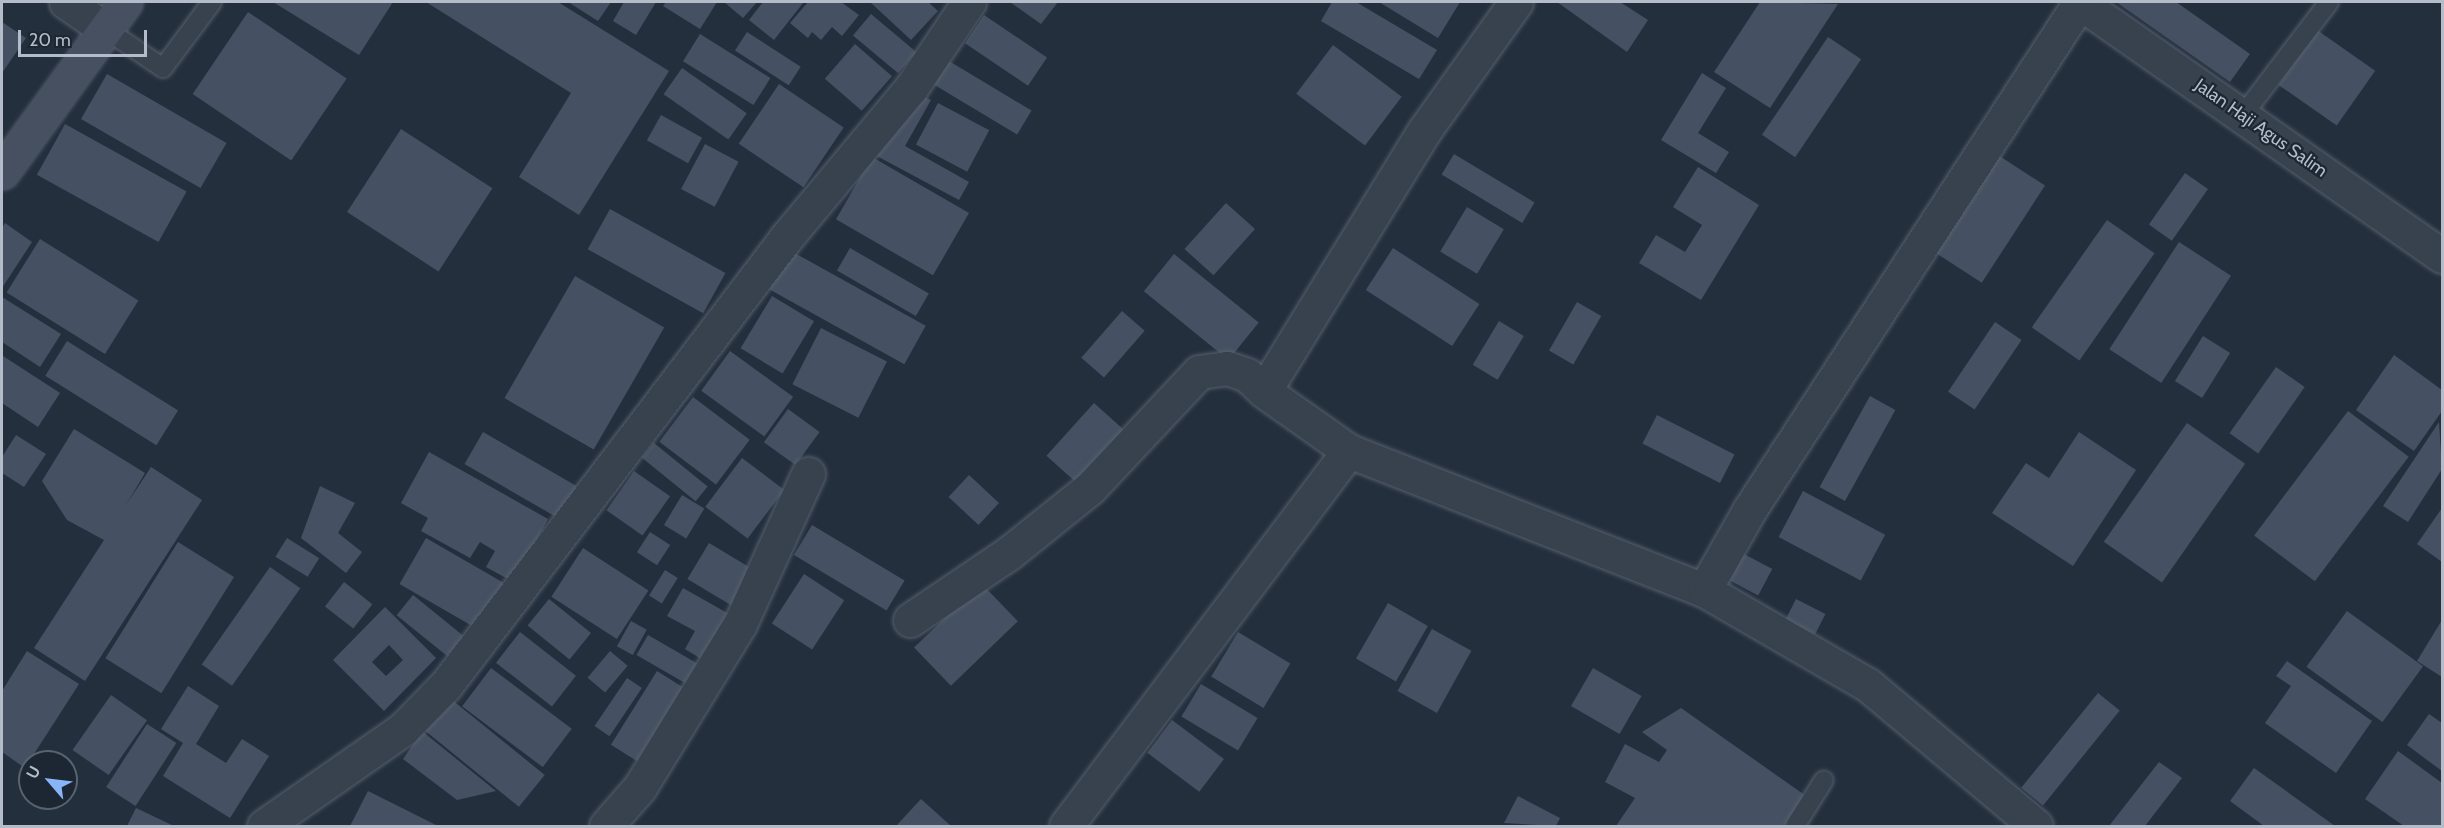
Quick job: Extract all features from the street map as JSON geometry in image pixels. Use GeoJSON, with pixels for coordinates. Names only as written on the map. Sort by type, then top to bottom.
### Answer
{"type":"FeatureCollection","features":[{"type":"Feature","properties":{"kind":"main road"},"geometry":{"type":"LineString","coordinates":[[2,172],[125,2]]}},
{"type":"Feature","properties":{"kind":"street"},"geometry":{"type":"LineString","coordinates":[[66,2],[105,29]]}},
{"type":"Feature","properties":{"kind":"street"},"geometry":{"type":"LineString","coordinates":[[264,826],[403,729],[447,685],[786,238],[911,88],[969,2]]}},
{"type":"Feature","properties":{"kind":"street"},"geometry":{"type":"LineString","coordinates":[[1264,391],[1424,131],[1516,2]]}},
{"type":"Feature","properties":{"kind":"street"},"geometry":{"type":"LineString","coordinates":[[1704,590],[1750,508],[2079,2]]}},
{"type":"Feature","properties":{"kind":"street","name":"Jalan Haji Agus Salim"},"geometry":{"type":"LineString","coordinates":[[2079,2],[2442,256]]}},
{"type":"Feature","properties":{"kind":"street"},"geometry":{"type":"LineString","coordinates":[[910,620],[1009,553],[1090,488],[1198,372],[1227,368],[1349,451],[1704,590],[1868,685],[2036,826]]}},
{"type":"Feature","properties":{"kind":"street"},"geometry":{"type":"LineString","coordinates":[[1066,826],[1349,451]]}},
{"type":"Feature","properties":{"kind":"street"},"geometry":{"type":"LineString","coordinates":[[606,826],[640,787],[740,624],[808,474]]}},
{"type":"Feature","properties":{"kind":"lane"},"geometry":{"type":"LineString","coordinates":[[105,29],[163,68],[212,2]]}},
{"type":"Feature","properties":{"kind":"lane"},"geometry":{"type":"LineString","coordinates":[[2243,115],[2329,2]]}},
{"type":"Feature","properties":{"kind":"lane"},"geometry":{"type":"LineString","coordinates":[[1795,826],[1824,780]]}},
{"type":"Feature","properties":{"kind":"building"},"geometry":{"type":"Polygon","coordinates":[[[273,2],[393,2],[359,55],[273,2]]]}},
{"type":"Feature","properties":{"kind":"building"},"geometry":{"type":"Polygon","coordinates":[[[426,2],[558,2],[669,71],[579,215],[519,177],[571,93],[426,2]]]}},
{"type":"Feature","properties":{"kind":"building"},"geometry":{"type":"Polygon","coordinates":[[[568,2],[611,2],[598,21],[568,2]]]}},
{"type":"Feature","properties":{"kind":"building"},"geometry":{"type":"Polygon","coordinates":[[[624,2],[656,2],[636,35],[613,21],[624,2]]]}},
{"type":"Feature","properties":{"kind":"building"},"geometry":{"type":"Polygon","coordinates":[[[666,2],[717,2],[700,29],[663,6],[666,2]]]}},
{"type":"Feature","properties":{"kind":"building"},"geometry":{"type":"Polygon","coordinates":[[[724,2],[757,2],[743,18],[724,2]]]}},
{"type":"Feature","properties":{"kind":"building"},"geometry":{"type":"Polygon","coordinates":[[[763,2],[803,3],[774,40],[749,20],[763,2]]]}},
{"type":"Feature","properties":{"kind":"building"},"geometry":{"type":"Polygon","coordinates":[[[808,2],[841,2],[859,15],[842,36],[832,27],[821,40],[812,32],[808,38],[790,23],[808,2]]]}},
{"type":"Feature","properties":{"kind":"building"},"geometry":{"type":"Polygon","coordinates":[[[870,2],[928,2],[938,11],[911,40],[870,2]]]}},
{"type":"Feature","properties":{"kind":"building"},"geometry":{"type":"Polygon","coordinates":[[[1010,2],[1058,2],[1041,24],[1010,2]]]}},
{"type":"Feature","properties":{"kind":"building"},"geometry":{"type":"Polygon","coordinates":[[[1332,2],[1356,2],[1437,50],[1419,79],[1321,21],[1332,2]]]}},
{"type":"Feature","properties":{"kind":"building"},"geometry":{"type":"Polygon","coordinates":[[[1379,2],[1460,2],[1438,38],[1379,2]]]}},
{"type":"Feature","properties":{"kind":"building"},"geometry":{"type":"Polygon","coordinates":[[[1557,2],[1620,2],[1648,20],[1627,52],[1557,2]]]}},
{"type":"Feature","properties":{"kind":"building"},"geometry":{"type":"Polygon","coordinates":[[[1760,2],[1838,4],[1770,108],[1714,72],[1760,2]]]}},
{"type":"Feature","properties":{"kind":"building"},"geometry":{"type":"Polygon","coordinates":[[[2116,2],[2176,2],[2250,54],[2230,82],[2116,2]]]}},
{"type":"Feature","properties":{"kind":"building"},"geometry":{"type":"Polygon","coordinates":[[[248,12],[347,79],[291,161],[193,94],[248,12]]]}},
{"type":"Feature","properties":{"kind":"building"},"geometry":{"type":"Polygon","coordinates":[[[871,14],[916,52],[898,73],[853,35],[871,14]]]}},
{"type":"Feature","properties":{"kind":"building"},"geometry":{"type":"Polygon","coordinates":[[[984,15],[1047,57],[1028,86],[965,43],[984,15]]]}},
{"type":"Feature","properties":{"kind":"building"},"geometry":{"type":"Polygon","coordinates":[[[2,22],[26,38],[2,73],[2,22]]]}},
{"type":"Feature","properties":{"kind":"building"},"geometry":{"type":"Polygon","coordinates":[[[2317,30],[2375,71],[2337,126],[2279,85],[2317,30]]]}},
{"type":"Feature","properties":{"kind":"building"},"geometry":{"type":"Polygon","coordinates":[[[747,32],[801,67],[789,85],[735,50],[747,32]]]}},
{"type":"Feature","properties":{"kind":"building"},"geometry":{"type":"Polygon","coordinates":[[[700,34],[770,78],[753,105],[683,61],[700,34]]]}},
{"type":"Feature","properties":{"kind":"building"},"geometry":{"type":"Polygon","coordinates":[[[1828,37],[1861,59],[1795,157],[1762,135],[1828,37]]]}},
{"type":"Feature","properties":{"kind":"building"},"geometry":{"type":"Polygon","coordinates":[[[855,44],[892,76],[862,111],[825,79],[855,44]]]}},
{"type":"Feature","properties":{"kind":"building"},"geometry":{"type":"Polygon","coordinates":[[[1333,45],[1402,97],[1365,145],[1296,94],[1333,45]]]}},
{"type":"Feature","properties":{"kind":"building"},"geometry":{"type":"Polygon","coordinates":[[[939,55],[1032,111],[1017,135],[925,79],[939,55]]]}},
{"type":"Feature","properties":{"kind":"building"},"geometry":{"type":"Polygon","coordinates":[[[682,68],[747,113],[728,140],[664,94],[682,68]]]}},
{"type":"Feature","properties":{"kind":"building"},"geometry":{"type":"Polygon","coordinates":[[[1702,73],[1726,88],[1698,133],[1729,152],[1716,173],[1661,140],[1702,73]]]}},
{"type":"Feature","properties":{"kind":"building"},"geometry":{"type":"Polygon","coordinates":[[[107,74],[227,143],[201,188],[81,119],[107,74]]]}},
{"type":"Feature","properties":{"kind":"building"},"geometry":{"type":"Polygon","coordinates":[[[779,84],[844,128],[803,187],[739,144],[779,84]]]}},
{"type":"Feature","properties":{"kind":"building"},"geometry":{"type":"Polygon","coordinates":[[[911,90],[931,100],[905,146],[969,182],[959,200],[875,155],[911,90]]]}},
{"type":"Feature","properties":{"kind":"building"},"geometry":{"type":"Polygon","coordinates":[[[938,103],[989,130],[967,172],[916,144],[938,103]]]}},
{"type":"Feature","properties":{"kind":"building"},"geometry":{"type":"Polygon","coordinates":[[[661,115],[702,138],[688,163],[647,140],[661,115]]]}},
{"type":"Feature","properties":{"kind":"building"},"geometry":{"type":"Polygon","coordinates":[[[65,124],[187,191],[158,242],[37,175],[65,124]]]}},
{"type":"Feature","properties":{"kind":"building"},"geometry":{"type":"Polygon","coordinates":[[[401,129],[492,188],[438,271],[347,212],[401,129]]]}},
{"type":"Feature","properties":{"kind":"building"},"geometry":{"type":"Polygon","coordinates":[[[705,144],[739,162],[715,207],[681,189],[705,144]]]}},
{"type":"Feature","properties":{"kind":"building"},"geometry":{"type":"Polygon","coordinates":[[[1454,154],[1535,202],[1522,223],[1442,175],[1454,154]]]}},
{"type":"Feature","properties":{"kind":"building"},"geometry":{"type":"Polygon","coordinates":[[[1998,155],[2045,185],[1982,283],[1935,252],[1998,155]]]}},
{"type":"Feature","properties":{"kind":"building"},"geometry":{"type":"Polygon","coordinates":[[[872,157],[969,213],[933,275],[836,219],[872,157]]]}},
{"type":"Feature","properties":{"kind":"building"},"geometry":{"type":"Polygon","coordinates":[[[1698,167],[1759,205],[1701,300],[1639,263],[1656,235],[1685,252],[1702,225],[1673,207],[1698,167]]]}},
{"type":"Feature","properties":{"kind":"building"},"geometry":{"type":"Polygon","coordinates":[[[2185,173],[2208,189],[2172,241],[2149,225],[2185,173]]]}},
{"type":"Feature","properties":{"kind":"building"},"geometry":{"type":"Polygon","coordinates":[[[1226,203],[1255,229],[1213,275],[1185,249],[1226,203]]]}},
{"type":"Feature","properties":{"kind":"building"},"geometry":{"type":"Polygon","coordinates":[[[1467,207],[1504,229],[1477,274],[1440,252],[1467,207]]]}},
{"type":"Feature","properties":{"kind":"building"},"geometry":{"type":"Polygon","coordinates":[[[610,209],[725,273],[703,313],[588,249],[610,209]]]}},
{"type":"Feature","properties":{"kind":"building"},"geometry":{"type":"Polygon","coordinates":[[[2107,220],[2155,253],[2079,361],[2032,327],[2107,220]]]}},
{"type":"Feature","properties":{"kind":"building"},"geometry":{"type":"Polygon","coordinates":[[[5,223],[32,242],[2,288],[2,228],[5,223]]]}},
{"type":"Feature","properties":{"kind":"building"},"geometry":{"type":"Polygon","coordinates":[[[40,239],[138,300],[105,354],[7,292],[40,239]]]}},
{"type":"Feature","properties":{"kind":"building"},"geometry":{"type":"Polygon","coordinates":[[[2179,242],[2231,276],[2161,383],[2109,349],[2179,242]]]}},
{"type":"Feature","properties":{"kind":"building"},"geometry":{"type":"Polygon","coordinates":[[[850,248],[929,294],[916,316],[837,271],[850,248]]]}},
{"type":"Feature","properties":{"kind":"building"},"geometry":{"type":"Polygon","coordinates":[[[1393,248],[1479,304],[1452,346],[1366,290],[1393,248]]]}},
{"type":"Feature","properties":{"kind":"building"},"geometry":{"type":"Polygon","coordinates":[[[791,251],[926,326],[904,364],[770,289],[791,251]]]}},
{"type":"Feature","properties":{"kind":"building"},"geometry":{"type":"Polygon","coordinates":[[[1174,254],[1259,323],[1229,360],[1144,291],[1174,254]]]}},
{"type":"Feature","properties":{"kind":"building"},"geometry":{"type":"Polygon","coordinates":[[[575,276],[664,328],[594,450],[504,398],[575,276]]]}},
{"type":"Feature","properties":{"kind":"building"},"geometry":{"type":"Polygon","coordinates":[[[772,296],[814,321],[783,374],[741,348],[772,296]]]}},
{"type":"Feature","properties":{"kind":"building"},"geometry":{"type":"Polygon","coordinates":[[[2,297],[61,334],[40,367],[2,342],[2,297]]]}},
{"type":"Feature","properties":{"kind":"building"},"geometry":{"type":"Polygon","coordinates":[[[1577,302],[1601,316],[1573,364],[1549,350],[1577,302]]]}},
{"type":"Feature","properties":{"kind":"building"},"geometry":{"type":"Polygon","coordinates":[[[1122,311],[1145,331],[1104,377],[1081,358],[1122,311]]]}},
{"type":"Feature","properties":{"kind":"building"},"geometry":{"type":"Polygon","coordinates":[[[1499,321],[1524,336],[1498,380],[1473,365],[1499,321]]]}},
{"type":"Feature","properties":{"kind":"building"},"geometry":{"type":"Polygon","coordinates":[[[1995,322],[2022,340],[1975,410],[1948,392],[1995,322]]]}},
{"type":"Feature","properties":{"kind":"building"},"geometry":{"type":"Polygon","coordinates":[[[821,328],[887,362],[858,418],[792,384],[821,328]]]}},
{"type":"Feature","properties":{"kind":"building"},"geometry":{"type":"Polygon","coordinates":[[[2203,336],[2230,353],[2202,398],[2175,381],[2203,336]]]}},
{"type":"Feature","properties":{"kind":"building"},"geometry":{"type":"Polygon","coordinates":[[[67,341],[178,410],[156,445],[45,376],[67,341]]]}},
{"type":"Feature","properties":{"kind":"building"},"geometry":{"type":"Polygon","coordinates":[[[730,351],[793,397],[764,436],[701,391],[730,351]]]}},
{"type":"Feature","properties":{"kind":"building"},"geometry":{"type":"Polygon","coordinates":[[[2394,355],[2442,390],[2442,411],[2414,451],[2356,410],[2394,355]]]}},
{"type":"Feature","properties":{"kind":"building"},"geometry":{"type":"Polygon","coordinates":[[[3,356],[60,393],[38,427],[2,403],[3,356]]]}},
{"type":"Feature","properties":{"kind":"building"},"geometry":{"type":"Polygon","coordinates":[[[2276,367],[2305,387],[2258,453],[2230,433],[2276,367]]]}},
{"type":"Feature","properties":{"kind":"building"},"geometry":{"type":"Polygon","coordinates":[[[1870,396],[1895,410],[1845,501],[1820,487],[1870,396]]]}},
{"type":"Feature","properties":{"kind":"building"},"geometry":{"type":"Polygon","coordinates":[[[693,397],[750,440],[716,484],[659,442],[693,397]]]}},
{"type":"Feature","properties":{"kind":"building"},"geometry":{"type":"Polygon","coordinates":[[[1094,403],[1126,432],[1078,485],[1046,456],[1094,403]]]}},
{"type":"Feature","properties":{"kind":"building"},"geometry":{"type":"Polygon","coordinates":[[[788,409],[820,432],[795,465],[764,442],[788,409]]]}},
{"type":"Feature","properties":{"kind":"building"},"geometry":{"type":"Polygon","coordinates":[[[2348,411],[2409,457],[2315,581],[2254,536],[2348,411]]]}},
{"type":"Feature","properties":{"kind":"building"},"geometry":{"type":"Polygon","coordinates":[[[1657,415],[1735,454],[1720,483],[1642,444],[1657,415]]]}},
{"type":"Feature","properties":{"kind":"building"},"geometry":{"type":"Polygon","coordinates":[[[2439,422],[2442,469],[2408,522],[2383,506],[2439,422]]]}},
{"type":"Feature","properties":{"kind":"building"},"geometry":{"type":"Polygon","coordinates":[[[2187,423],[2245,464],[2162,583],[2104,542],[2187,423]]]}},
{"type":"Feature","properties":{"kind":"building"},"geometry":{"type":"Polygon","coordinates":[[[74,429],[145,473],[126,505],[151,467],[202,500],[85,681],[34,648],[104,540],[67,520],[42,481],[74,429]]]}},
{"type":"Feature","properties":{"kind":"building"},"geometry":{"type":"Polygon","coordinates":[[[483,432],[582,489],[563,521],[464,464],[483,432]]]}},
{"type":"Feature","properties":{"kind":"building"},"geometry":{"type":"Polygon","coordinates":[[[2079,432],[2136,470],[2073,566],[1992,513],[2026,463],[2049,478],[2079,432]]]}},
{"type":"Feature","properties":{"kind":"building"},"geometry":{"type":"Polygon","coordinates":[[[16,435],[46,454],[24,487],[2,473],[2,457],[16,435]]]}},
{"type":"Feature","properties":{"kind":"building"},"geometry":{"type":"Polygon","coordinates":[[[654,443],[708,486],[696,501],[642,458],[654,443]]]}},
{"type":"Feature","properties":{"kind":"building"},"geometry":{"type":"Polygon","coordinates":[[[429,452],[548,519],[513,582],[486,567],[495,551],[480,542],[470,558],[421,531],[428,518],[401,503],[429,452]]]}},
{"type":"Feature","properties":{"kind":"building"},"geometry":{"type":"Polygon","coordinates":[[[742,458],[784,490],[748,539],[705,507],[742,458]]]}},
{"type":"Feature","properties":{"kind":"building"},"geometry":{"type":"Polygon","coordinates":[[[634,471],[670,496],[643,536],[606,510],[634,471]]]}},
{"type":"Feature","properties":{"kind":"building"},"geometry":{"type":"Polygon","coordinates":[[[969,475],[999,503],[979,525],[949,497],[969,475]]]}},
{"type":"Feature","properties":{"kind":"building"},"geometry":{"type":"Polygon","coordinates":[[[320,486],[355,503],[338,533],[362,552],[346,573],[301,538],[320,486]]]}},
{"type":"Feature","properties":{"kind":"building"},"geometry":{"type":"Polygon","coordinates":[[[1803,491],[1885,535],[1861,581],[1779,537],[1803,491]]]}},
{"type":"Feature","properties":{"kind":"building"},"geometry":{"type":"Polygon","coordinates":[[[682,495],[704,508],[686,538],[664,525],[682,495]]]}},
{"type":"Feature","properties":{"kind":"building"},"geometry":{"type":"Polygon","coordinates":[[[2442,508],[2442,562],[2417,544],[2442,508]]]}},
{"type":"Feature","properties":{"kind":"building"},"geometry":{"type":"Polygon","coordinates":[[[812,525],[905,581],[887,611],[794,555],[812,525]]]}},
{"type":"Feature","properties":{"kind":"building"},"geometry":{"type":"Polygon","coordinates":[[[650,532],[670,545],[657,565],[637,552],[650,532]]]}},
{"type":"Feature","properties":{"kind":"building"},"geometry":{"type":"Polygon","coordinates":[[[287,538],[319,558],[308,577],[275,557],[287,538]]]}},
{"type":"Feature","properties":{"kind":"building"},"geometry":{"type":"Polygon","coordinates":[[[426,538],[508,586],[482,631],[400,584],[426,538]]]}},
{"type":"Feature","properties":{"kind":"building"},"geometry":{"type":"Polygon","coordinates":[[[178,542],[234,577],[161,693],[105,658],[178,542]]]}},
{"type":"Feature","properties":{"kind":"building"},"geometry":{"type":"Polygon","coordinates":[[[709,543],[758,572],[736,608],[687,579],[709,543]]]}},
{"type":"Feature","properties":{"kind":"building"},"geometry":{"type":"Polygon","coordinates":[[[583,548],[648,590],[617,639],[551,597],[583,548]]]}},
{"type":"Feature","properties":{"kind":"building"},"geometry":{"type":"Polygon","coordinates":[[[1744,554],[1772,569],[1758,596],[1730,580],[1744,554]]]}},
{"type":"Feature","properties":{"kind":"building"},"geometry":{"type":"Polygon","coordinates":[[[270,567],[300,588],[232,686],[202,664],[270,567]]]}},
{"type":"Feature","properties":{"kind":"building"},"geometry":{"type":"Polygon","coordinates":[[[665,570],[678,578],[662,603],[649,595],[665,570]]]}},
{"type":"Feature","properties":{"kind":"building"},"geometry":{"type":"Polygon","coordinates":[[[804,574],[844,600],[812,650],[772,623],[804,574]]]}},
{"type":"Feature","properties":{"kind":"building"},"geometry":{"type":"Polygon","coordinates":[[[344,582],[372,604],[353,629],[325,606],[344,582]]]}},
{"type":"Feature","properties":{"kind":"building"},"geometry":{"type":"Polygon","coordinates":[[[981,583],[1018,621],[951,686],[914,648],[981,583]]]}},
{"type":"Feature","properties":{"kind":"building"},"geometry":{"type":"Polygon","coordinates":[[[683,588],[729,614],[703,660],[685,649],[695,631],[667,616],[683,588]]]}},
{"type":"Feature","properties":{"kind":"building"},"geometry":{"type":"Polygon","coordinates":[[[413,595],[464,636],[447,656],[397,615],[413,595]]]}},
{"type":"Feature","properties":{"kind":"building"},"geometry":{"type":"Polygon","coordinates":[[[549,599],[591,633],[570,659],[528,625],[549,599]]]}},
{"type":"Feature","properties":{"kind":"building"},"geometry":{"type":"Polygon","coordinates":[[[1796,599],[1825,614],[1815,634],[1786,619],[1796,599]]]}},
{"type":"Feature","properties":{"kind":"building"},"geometry":{"type":"Polygon","coordinates":[[[1388,603],[1428,626],[1396,681],[1356,658],[1388,603]]]}},
{"type":"Feature","properties":{"kind":"building"},"geometry":{"type":"Polygon","coordinates":[[[385,607],[436,658],[384,711],[333,660],[385,607]],[[389,645],[372,662],[386,676],[403,660],[389,645]]]}},
{"type":"Feature","properties":{"kind":"building"},"geometry":{"type":"Polygon","coordinates":[[[2347,611],[2423,666],[2382,722],[2306,667],[2347,611]]]}},
{"type":"Feature","properties":{"kind":"building"},"geometry":{"type":"Polygon","coordinates":[[[2442,620],[2442,677],[2417,661],[2442,620]]]}},
{"type":"Feature","properties":{"kind":"building"},"geometry":{"type":"Polygon","coordinates":[[[631,621],[647,630],[633,655],[617,646],[631,621]]]}},
{"type":"Feature","properties":{"kind":"building"},"geometry":{"type":"Polygon","coordinates":[[[1432,629],[1471,651],[1437,713],[1398,691],[1432,629]]]}},
{"type":"Feature","properties":{"kind":"building"},"geometry":{"type":"Polygon","coordinates":[[[520,632],[576,676],[552,706],[496,663],[520,632]]]}},
{"type":"Feature","properties":{"kind":"building"},"geometry":{"type":"Polygon","coordinates":[[[1238,632],[1290,663],[1264,708],[1211,677],[1238,632]]]}},
{"type":"Feature","properties":{"kind":"building"},"geometry":{"type":"Polygon","coordinates":[[[648,635],[707,669],[695,689],[636,655],[648,635]]]}},
{"type":"Feature","properties":{"kind":"building"},"geometry":{"type":"Polygon","coordinates":[[[27,651],[79,684],[37,750],[18,750],[18,763],[2,752],[2,691],[27,651]]]}},
{"type":"Feature","properties":{"kind":"building"},"geometry":{"type":"Polygon","coordinates":[[[610,651],[628,666],[605,693],[588,678],[610,651]]]}},
{"type":"Feature","properties":{"kind":"building"},"geometry":{"type":"Polygon","coordinates":[[[2287,661],[2372,721],[2336,773],[2265,723],[2291,686],[2276,676],[2287,661]]]}},
{"type":"Feature","properties":{"kind":"building"},"geometry":{"type":"Polygon","coordinates":[[[491,668],[572,729],[543,767],[462,706],[491,668]]]}},
{"type":"Feature","properties":{"kind":"building"},"geometry":{"type":"Polygon","coordinates":[[[1593,668],[1641,696],[1619,734],[1571,706],[1593,668]]]}},
{"type":"Feature","properties":{"kind":"building"},"geometry":{"type":"Polygon","coordinates":[[[657,671],[689,691],[643,765],[611,745],[657,671]]]}},
{"type":"Feature","properties":{"kind":"building"},"geometry":{"type":"Polygon","coordinates":[[[627,678],[642,688],[609,736],[595,726],[627,678]]]}},
{"type":"Feature","properties":{"kind":"building"},"geometry":{"type":"Polygon","coordinates":[[[1201,684],[1258,718],[1238,751],[1181,717],[1201,684]]]}},
{"type":"Feature","properties":{"kind":"building"},"geometry":{"type":"Polygon","coordinates":[[[188,686],[219,706],[196,744],[226,763],[242,739],[269,756],[230,818],[163,776],[183,743],[161,729],[188,686]]]}},
{"type":"Feature","properties":{"kind":"building"},"geometry":{"type":"Polygon","coordinates":[[[2098,693],[2120,711],[2043,805],[2021,788],[2098,693]]]}},
{"type":"Feature","properties":{"kind":"building"},"geometry":{"type":"Polygon","coordinates":[[[111,695],[147,720],[109,775],[78,754],[78,750],[73,750],[111,695]]]}},
{"type":"Feature","properties":{"kind":"building"},"geometry":{"type":"Polygon","coordinates":[[[446,695],[545,775],[519,807],[420,727],[446,695]]]}},
{"type":"Feature","properties":{"kind":"building"},"geometry":{"type":"Polygon","coordinates":[[[1681,708],[1806,796],[1785,826],[1616,826],[1635,798],[1605,782],[1625,744],[1659,762],[1667,750],[1642,732],[1681,708]]]}},
{"type":"Feature","properties":{"kind":"building"},"geometry":{"type":"Polygon","coordinates":[[[2429,714],[2442,723],[2442,771],[2407,745],[2429,714]]]}},
{"type":"Feature","properties":{"kind":"building"},"geometry":{"type":"Polygon","coordinates":[[[1172,720],[1224,759],[1199,792],[1147,753],[1172,720]]]}},
{"type":"Feature","properties":{"kind":"building"},"geometry":{"type":"Polygon","coordinates":[[[147,724],[176,743],[136,806],[106,787],[147,724]]]}},
{"type":"Feature","properties":{"kind":"building"},"geometry":{"type":"Polygon","coordinates":[[[422,731],[496,791],[457,800],[403,759],[422,731]]]}},
{"type":"Feature","properties":{"kind":"building"},"geometry":{"type":"Polygon","coordinates":[[[2398,751],[2442,783],[2442,826],[2404,826],[2365,799],[2398,751]]]}},
{"type":"Feature","properties":{"kind":"building"},"geometry":{"type":"Polygon","coordinates":[[[2159,762],[2182,778],[2145,826],[2109,826],[2159,762]]]}},
{"type":"Feature","properties":{"kind":"building"},"geometry":{"type":"Polygon","coordinates":[[[2254,768],[2335,826],[2264,826],[2230,801],[2254,768]]]}},
{"type":"Feature","properties":{"kind":"building"},"geometry":{"type":"Polygon","coordinates":[[[368,791],[438,826],[350,826],[368,791]]]}},
{"type":"Feature","properties":{"kind":"building"},"geometry":{"type":"Polygon","coordinates":[[[1518,796],[1560,818],[1556,826],[1504,823],[1518,796]]]}},
{"type":"Feature","properties":{"kind":"building"},"geometry":{"type":"Polygon","coordinates":[[[921,799],[951,826],[896,826],[921,799]]]}},
{"type":"Feature","properties":{"kind":"building"},"geometry":{"type":"Polygon","coordinates":[[[136,808],[174,826],[127,826],[136,808]]]}}]}
